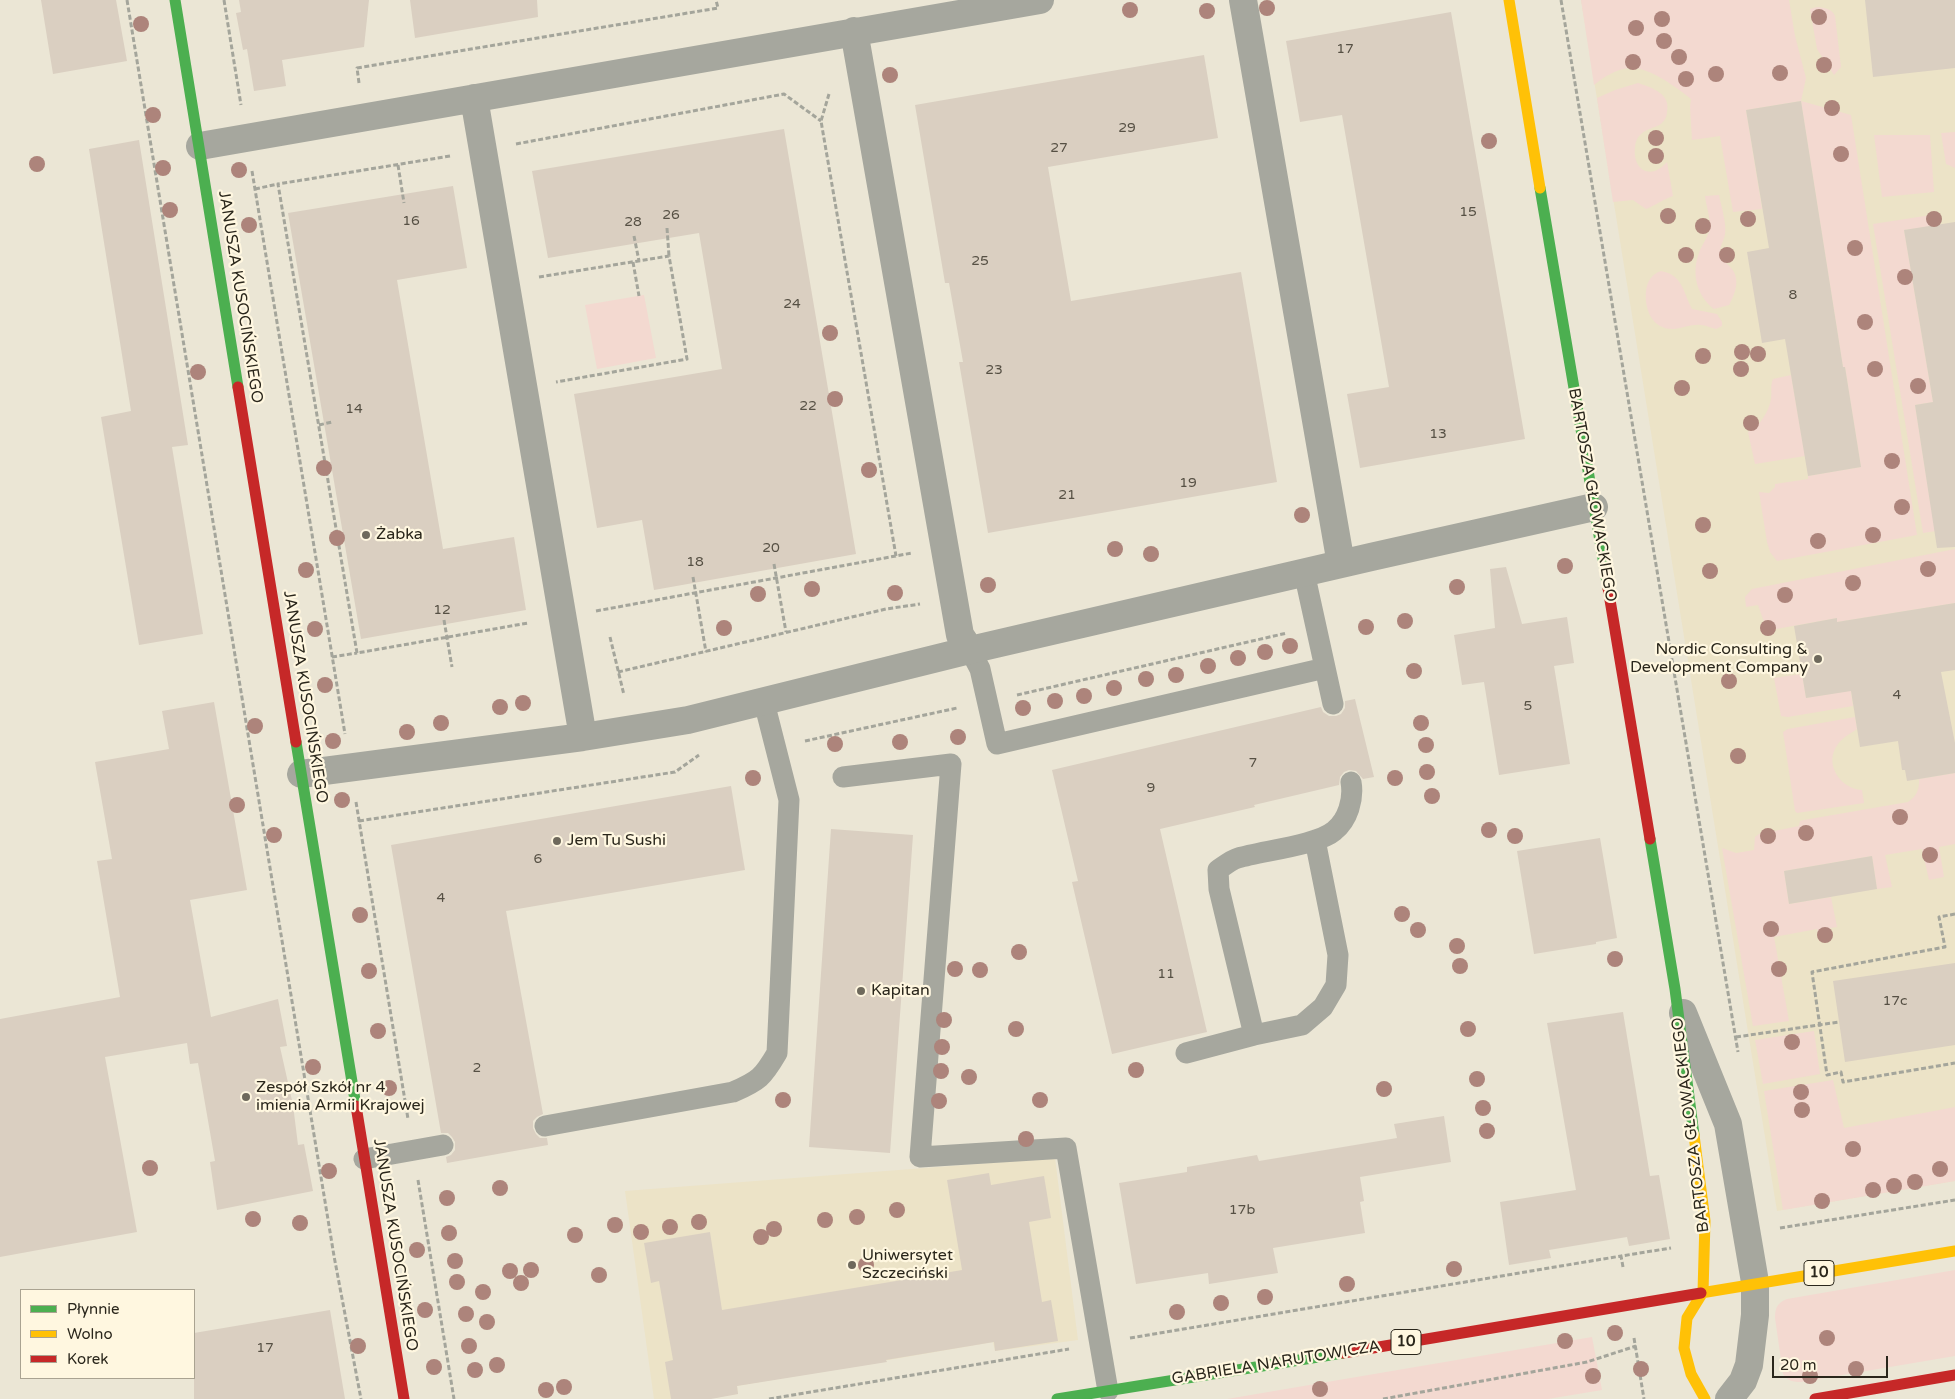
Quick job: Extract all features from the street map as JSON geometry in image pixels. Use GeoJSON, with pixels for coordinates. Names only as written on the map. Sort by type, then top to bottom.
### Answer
{"type":"FeatureCollection","features":[{"type":"Feature","properties":{"kind":"street","name":"JANUSZA KUSOCIŃSKIEGO"},"geometry":{"type":"LineString","coordinates":[[175,0],[404,1399]]}},
{"type":"Feature","properties":{"kind":"street"},"geometry":{"type":"LineString","coordinates":[[200,146],[1040,0]]}},
{"type":"Feature","properties":{"kind":"street"},"geometry":{"type":"LineString","coordinates":[[1243,0],[1341,564]]}},
{"type":"Feature","properties":{"kind":"street","name":"BARTOSZA GŁOWACKIEGO"},"geometry":{"type":"LineString","coordinates":[[1510,0],[1676,989],[1705,1221],[1703,1292]]}},
{"type":"Feature","properties":{"kind":"street"},"geometry":{"type":"LineString","coordinates":[[844,33],[945,547],[960,635],[970,650]]}},
{"type":"Feature","properties":{"kind":"street"},"geometry":{"type":"LineString","coordinates":[[474,98],[583,737]]}},
{"type":"Feature","properties":{"kind":"street"},"geometry":{"type":"LineString","coordinates":[[301,774],[583,737],[688,720],[970,650],[1594,507]]}},
{"type":"Feature","properties":{"kind":"street","name":"BARTOSZA GŁOWACKIEGO"},"geometry":{"type":"LineString","coordinates":[[1676,989],[1688,1027],[1728,1124],[1755,1282]]}},
{"type":"Feature","properties":{"kind":"street","name":"GABRIELA NARUTOWICZA"},"geometry":{"type":"LineString","coordinates":[[1057,1399],[1755,1282],[1955,1251]]}},
{"type":"Feature","properties":{"kind":"street"},"geometry":{"type":"LineString","coordinates":[[1729,1399],[1743,1381],[1749,1365],[1755,1315],[1755,1282]]}},
{"type":"Feature","properties":{"kind":"street"},"geometry":{"type":"LineString","coordinates":[[1703,1292],[1687,1318],[1684,1348],[1690,1374],[1705,1399]]}},
{"type":"Feature","properties":{"kind":"street"},"geometry":{"type":"LineString","coordinates":[[1815,1399],[1955,1375]]}},
{"type":"Feature","properties":{"kind":"lane"},"geometry":{"type":"LineString","coordinates":[[1304,572],[1334,704]]}},
{"type":"Feature","properties":{"kind":"lane"},"geometry":{"type":"LineString","coordinates":[[970,650],[980,669],[997,744],[1326,668]]}},
{"type":"Feature","properties":{"kind":"lane"},"geometry":{"type":"LineString","coordinates":[[545,1126],[734,1092],[755,1082],[766,1073],[777,1053],[789,800],[764,702]]}},
{"type":"Feature","properties":{"kind":"lane"},"geometry":{"type":"LineString","coordinates":[[843,778],[951,764],[920,1157],[1066,1148],[1108,1391]]}},
{"type":"Feature","properties":{"kind":"lane"},"geometry":{"type":"LineString","coordinates":[[1254,1035],[1220,889],[1218,870],[1236,858],[1315,840],[1334,832],[1348,813],[1352,788],[1351,782]]}},
{"type":"Feature","properties":{"kind":"lane"},"geometry":{"type":"LineString","coordinates":[[1186,1053],[1254,1035],[1302,1025],[1322,1007],[1336,985],[1338,956],[1315,840]]}},
{"type":"Feature","properties":{"kind":"lane"},"geometry":{"type":"LineString","coordinates":[[364,1159],[443,1145]]}},
{"type":"Feature","properties":{"kind":"path"},"geometry":{"type":"LineString","coordinates":[[127,0],[334,1256],[361,1399]]}},
{"type":"Feature","properties":{"kind":"path"},"geometry":{"type":"LineString","coordinates":[[224,0],[454,1399]]}},
{"type":"Feature","properties":{"kind":"path"},"geometry":{"type":"LineString","coordinates":[[365,118],[357,68],[718,8],[716,0]]}},
{"type":"Feature","properties":{"kind":"path"},"geometry":{"type":"LineString","coordinates":[[1561,0],[1738,1053]]}},
{"type":"Feature","properties":{"kind":"path"},"geometry":{"type":"LineString","coordinates":[[844,33],[837,67],[821,121],[896,556]]}},
{"type":"Feature","properties":{"kind":"path"},"geometry":{"type":"LineString","coordinates":[[255,189],[483,151],[784,94],[821,121]]}},
{"type":"Feature","properties":{"kind":"path"},"geometry":{"type":"LineString","coordinates":[[398,165],[404,203]]}},
{"type":"Feature","properties":{"kind":"path"},"geometry":{"type":"LineString","coordinates":[[278,184],[357,653]]}},
{"type":"Feature","properties":{"kind":"path"},"geometry":{"type":"LineString","coordinates":[[524,387],[687,359],[669,256],[667,228]]}},
{"type":"Feature","properties":{"kind":"path"},"geometry":{"type":"LineString","coordinates":[[634,236],[639,261]]}},
{"type":"Feature","properties":{"kind":"path"},"geometry":{"type":"LineString","coordinates":[[538,277],[669,256]]}},
{"type":"Feature","properties":{"kind":"path"},"geometry":{"type":"LineString","coordinates":[[633,262],[639,296]]}},
{"type":"Feature","properties":{"kind":"path"},"geometry":{"type":"LineString","coordinates":[[319,424],[332,422]]}},
{"type":"Feature","properties":{"kind":"path"},"geometry":{"type":"LineString","coordinates":[[332,657],[945,547]]}},
{"type":"Feature","properties":{"kind":"path"},"geometry":{"type":"LineString","coordinates":[[774,564],[786,632]]}},
{"type":"Feature","properties":{"kind":"path"},"geometry":{"type":"LineString","coordinates":[[693,577],[706,652]]}},
{"type":"Feature","properties":{"kind":"path"},"geometry":{"type":"LineString","coordinates":[[618,672],[886,609],[953,598]]}},
{"type":"Feature","properties":{"kind":"path"},"geometry":{"type":"LineString","coordinates":[[444,620],[452,667]]}},
{"type":"Feature","properties":{"kind":"path"},"geometry":{"type":"LineString","coordinates":[[776,747],[987,702],[1316,626]]}},
{"type":"Feature","properties":{"kind":"path"},"geometry":{"type":"LineString","coordinates":[[610,637],[632,730]]}},
{"type":"Feature","properties":{"kind":"path"},"geometry":{"type":"LineString","coordinates":[[359,820],[675,772],[704,751]]}},
{"type":"Feature","properties":{"kind":"path"},"geometry":{"type":"LineString","coordinates":[[1955,914],[1939,917],[1945,947],[1812,972],[1827,1075],[1841,1072],[1843,1082],[1955,1063]]}},
{"type":"Feature","properties":{"kind":"path"},"geometry":{"type":"LineString","coordinates":[[1735,1037],[1839,1022]]}},
{"type":"Feature","properties":{"kind":"path"},"geometry":{"type":"LineString","coordinates":[[1777,1228],[1955,1200]]}},
{"type":"Feature","properties":{"kind":"path"},"geometry":{"type":"LineString","coordinates":[[769,1399],[1679,1246]]}},
{"type":"Feature","properties":{"kind":"path"},"geometry":{"type":"LineString","coordinates":[[1621,1256],[1623,1267]]}},
{"type":"Feature","properties":{"kind":"path"},"geometry":{"type":"LineString","coordinates":[[1634,1332],[1644,1399]]}},
{"type":"Feature","properties":{"kind":"path"},"geometry":{"type":"LineString","coordinates":[[1383,1399],[1587,1362],[1636,1346]]}},
{"type":"Feature","properties":{"kind":"shaded area"},"geometry":{"type":"Polygon","coordinates":[[[1581,0],[1955,0],[1955,1181],[1777,1211],[1581,0]]]}},
{"type":"Feature","properties":{"kind":"shaded area"},"geometry":{"type":"Polygon","coordinates":[[[1581,0],[1789,0],[1795,36],[1806,78],[1801,101],[1746,110],[1762,209],[1733,212],[1720,136],[1692,140],[1691,99],[1678,89],[1653,74],[1637,68],[1615,72],[1594,85],[1581,0]]]}},
{"type":"Feature","properties":{"kind":"shaded area"},"geometry":{"type":"Polygon","coordinates":[[[1817,7],[1830,10],[1835,16],[1841,67],[1834,75],[1817,49],[1810,9],[1817,7]]]}},
{"type":"Feature","properties":{"kind":"shaded area"},"geometry":{"type":"Polygon","coordinates":[[[1638,83],[1664,96],[1668,106],[1662,123],[1646,130],[1636,141],[1636,162],[1644,170],[1649,172],[1655,171],[1667,162],[1673,196],[1646,209],[1633,200],[1613,202],[1597,98],[1638,83]]]}},
{"type":"Feature","properties":{"kind":"shaded area"},"geometry":{"type":"Polygon","coordinates":[[[1801,101],[1851,115],[1917,535],[1777,561],[1770,552],[1767,542],[1759,492],[1769,493],[1775,487],[1775,484],[1861,467],[1845,367],[1843,367],[1801,101]]]}},
{"type":"Feature","properties":{"kind":"shaded area"},"geometry":{"type":"Polygon","coordinates":[[[1955,132],[1955,168],[1946,164],[1941,133],[1955,132]]]}},
{"type":"Feature","properties":{"kind":"shaded area"},"geometry":{"type":"Polygon","coordinates":[[[1874,135],[1930,135],[1934,192],[1882,197],[1874,135]]]}},
{"type":"Feature","properties":{"kind":"shaded area"},"geometry":{"type":"Polygon","coordinates":[[[1719,195],[1725,220],[1720,253],[1723,260],[1734,272],[1736,282],[1735,291],[1729,305],[1714,309],[1703,298],[1697,284],[1696,269],[1699,253],[1710,227],[1705,196],[1719,195]]]}},
{"type":"Feature","properties":{"kind":"shaded area"},"geometry":{"type":"Polygon","coordinates":[[[1931,215],[1933,226],[1904,230],[1933,402],[1915,405],[1930,501],[1955,528],[1923,533],[1873,224],[1931,215]]]}},
{"type":"Feature","properties":{"kind":"shaded area"},"geometry":{"type":"Polygon","coordinates":[[[1661,271],[1674,276],[1678,280],[1692,309],[1717,314],[1722,322],[1722,326],[1716,329],[1705,325],[1698,325],[1674,329],[1660,326],[1655,322],[1648,312],[1646,291],[1650,278],[1661,271]]]}},
{"type":"Feature","properties":{"kind":"shaded area"},"geometry":{"type":"Polygon","coordinates":[[[644,295],[656,358],[597,369],[585,305],[644,295]]]}},
{"type":"Feature","properties":{"kind":"shaded area"},"geometry":{"type":"Polygon","coordinates":[[[1791,375],[1805,456],[1755,464],[1748,432],[1760,423],[1768,409],[1773,379],[1791,375]]]}},
{"type":"Feature","properties":{"kind":"shaded area"},"geometry":{"type":"Polygon","coordinates":[[[1955,549],[1955,603],[1837,622],[1837,618],[1776,629],[1773,624],[1764,622],[1758,605],[1746,607],[1745,597],[1752,589],[1955,549]]]}},
{"type":"Feature","properties":{"kind":"shaded area"},"geometry":{"type":"Polygon","coordinates":[[[1802,674],[1806,698],[1848,691],[1850,686],[1853,706],[1788,717],[1781,716],[1774,678],[1802,674]]]}},
{"type":"Feature","properties":{"kind":"shaded area"},"geometry":{"type":"Polygon","coordinates":[[[1855,717],[1857,729],[1844,737],[1834,751],[1832,759],[1836,774],[1841,780],[1854,789],[1862,790],[1864,803],[1797,813],[1795,811],[1783,732],[1788,729],[1855,717]]]}},
{"type":"Feature","properties":{"kind":"shaded area"},"geometry":{"type":"Polygon","coordinates":[[[1955,773],[1955,844],[1939,847],[1944,877],[1929,880],[1922,849],[1885,855],[1892,887],[1877,889],[1872,856],[1784,871],[1789,904],[1831,897],[1837,927],[1830,928],[1832,939],[1820,940],[1817,929],[1774,937],[1789,1021],[1753,1026],[1722,848],[1736,853],[1754,850],[1755,837],[1759,834],[1799,826],[1800,821],[1908,802],[1917,792],[1919,779],[1955,773]]]}},
{"type":"Feature","properties":{"kind":"shaded area"},"geometry":{"type":"Polygon","coordinates":[[[1814,1031],[1820,1074],[1763,1084],[1755,1040],[1814,1031]]]}},
{"type":"Feature","properties":{"kind":"shaded area"},"geometry":{"type":"Polygon","coordinates":[[[1833,1080],[1844,1128],[1955,1107],[1955,1181],[1783,1210],[1764,1091],[1833,1080]]]}},
{"type":"Feature","properties":{"kind":"shaded area","name":"Uniwersytet Szczeciński"},"geometry":{"type":"Polygon","coordinates":[[[1055,1158],[1078,1340],[995,1351],[993,1342],[737,1386],[738,1394],[707,1399],[654,1399],[625,1191],[1055,1158]]]}},
{"type":"Feature","properties":{"kind":"shaded area"},"geometry":{"type":"Polygon","coordinates":[[[1955,1270],[1955,1356],[1801,1382],[1791,1381],[1783,1374],[1775,1318],[1775,1311],[1781,1302],[1787,1299],[1955,1270]]]}},
{"type":"Feature","properties":{"kind":"shaded area"},"geometry":{"type":"Polygon","coordinates":[[[1592,1337],[1602,1390],[1548,1399],[1227,1399],[1592,1337]]]}},
{"type":"Feature","properties":{"kind":"building"},"geometry":{"type":"Polygon","coordinates":[[[41,0],[116,0],[127,61],[53,74],[41,0]]]}},
{"type":"Feature","properties":{"kind":"building"},"geometry":{"type":"Polygon","coordinates":[[[239,0],[369,0],[364,47],[282,60],[286,86],[254,91],[247,49],[243,50],[236,13],[241,12],[239,0]]]}},
{"type":"Feature","properties":{"kind":"building"},"geometry":{"type":"Polygon","coordinates":[[[410,0],[537,0],[538,17],[415,38],[410,0]]]}},
{"type":"Feature","properties":{"kind":"building"},"geometry":{"type":"Polygon","coordinates":[[[1865,0],[1955,0],[1955,68],[1873,77],[1865,0]]]}},
{"type":"Feature","properties":{"kind":"building"},"geometry":{"type":"Polygon","coordinates":[[[1451,12],[1525,439],[1360,468],[1347,394],[1389,387],[1342,115],[1300,122],[1286,41],[1451,12]]]}},
{"type":"Feature","properties":{"kind":"building"},"geometry":{"type":"Polygon","coordinates":[[[1204,55],[1218,138],[1048,167],[1071,301],[1241,272],[1277,482],[988,533],[959,362],[963,362],[949,283],[945,283],[915,105],[1204,55]]]}},
{"type":"Feature","properties":{"kind":"building"},"geometry":{"type":"Polygon","coordinates":[[[1801,101],[1843,367],[1845,367],[1861,467],[1808,476],[1785,339],[1762,343],[1747,252],[1769,248],[1746,110],[1801,101]]]}},
{"type":"Feature","properties":{"kind":"building"},"geometry":{"type":"Polygon","coordinates":[[[784,129],[856,554],[654,590],[642,520],[597,528],[574,394],[722,369],[699,233],[548,258],[532,171],[784,129]]]}},
{"type":"Feature","properties":{"kind":"building"},"geometry":{"type":"Polygon","coordinates":[[[139,140],[188,445],[172,447],[203,634],[139,645],[101,417],[131,411],[89,149],[139,140]]]}},
{"type":"Feature","properties":{"kind":"building"},"geometry":{"type":"Polygon","coordinates":[[[453,186],[467,268],[397,280],[443,549],[514,537],[526,610],[361,639],[288,213],[453,186]]]}},
{"type":"Feature","properties":{"kind":"building"},"geometry":{"type":"Polygon","coordinates":[[[1955,222],[1955,547],[1937,548],[1915,405],[1933,402],[1904,230],[1955,222]]]}},
{"type":"Feature","properties":{"kind":"building"},"geometry":{"type":"Polygon","coordinates":[[[1506,567],[1522,624],[1567,617],[1574,663],[1554,666],[1570,764],[1499,775],[1484,682],[1462,685],[1454,635],[1495,628],[1490,569],[1506,567]]]}},
{"type":"Feature","properties":{"kind":"building"},"geometry":{"type":"Polygon","coordinates":[[[1955,603],[1955,670],[1941,672],[1955,743],[1955,773],[1907,781],[1905,770],[1902,770],[1898,741],[1860,747],[1851,691],[1806,698],[1794,626],[1837,618],[1837,622],[1955,603]]]}},
{"type":"Feature","properties":{"kind":"building"},"geometry":{"type":"Polygon","coordinates":[[[1355,699],[1374,777],[1363,779],[1356,771],[1349,770],[1340,777],[1339,785],[1160,829],[1207,1032],[1112,1054],[1072,882],[1078,881],[1052,770],[1321,707],[1323,712],[1329,716],[1336,716],[1341,714],[1345,708],[1345,701],[1355,699]]]}},
{"type":"Feature","properties":{"kind":"building"},"geometry":{"type":"Polygon","coordinates":[[[214,702],[247,890],[190,900],[211,1017],[278,999],[287,1046],[280,1047],[293,1105],[298,1145],[304,1144],[313,1191],[217,1210],[210,1162],[215,1161],[198,1063],[190,1064],[187,1043],[105,1057],[137,1232],[0,1257],[0,1019],[120,997],[97,861],[112,859],[95,762],[169,749],[162,711],[214,702]]]}},
{"type":"Feature","properties":{"kind":"building"},"geometry":{"type":"Polygon","coordinates":[[[731,786],[745,870],[506,911],[543,1114],[533,1121],[533,1128],[540,1138],[547,1138],[548,1145],[447,1163],[446,1157],[455,1150],[455,1142],[448,1133],[441,1133],[391,845],[731,786]]]}},
{"type":"Feature","properties":{"kind":"building","name":"Kapitan"},"geometry":{"type":"Polygon","coordinates":[[[831,829],[913,835],[890,1153],[809,1147],[831,829]]]}},
{"type":"Feature","properties":{"kind":"building"},"geometry":{"type":"Polygon","coordinates":[[[1600,838],[1617,938],[1596,942],[1596,944],[1534,954],[1517,851],[1600,838]]]}},
{"type":"Feature","properties":{"kind":"building"},"geometry":{"type":"Polygon","coordinates":[[[1872,856],[1877,889],[1789,904],[1784,871],[1872,856]]]}},
{"type":"Feature","properties":{"kind":"building"},"geometry":{"type":"Polygon","coordinates":[[[1955,963],[1955,1045],[1845,1062],[1833,981],[1955,963]]]}},
{"type":"Feature","properties":{"kind":"building"},"geometry":{"type":"Polygon","coordinates":[[[1623,1012],[1650,1176],[1659,1175],[1670,1239],[1629,1246],[1627,1237],[1549,1250],[1551,1258],[1509,1265],[1500,1202],[1576,1190],[1547,1023],[1623,1012]]]}},
{"type":"Feature","properties":{"kind":"building"},"geometry":{"type":"Polygon","coordinates":[[[1444,1116],[1451,1162],[1360,1177],[1364,1201],[1360,1202],[1365,1233],[1273,1248],[1278,1273],[1209,1284],[1208,1273],[1136,1284],[1119,1183],[1187,1172],[1187,1167],[1257,1155],[1259,1161],[1397,1138],[1394,1124],[1444,1116]]]}},
{"type":"Feature","properties":{"kind":"building"},"geometry":{"type":"Polygon","coordinates":[[[989,1173],[991,1185],[1044,1176],[1051,1218],[1029,1222],[1042,1302],[1051,1300],[1058,1341],[995,1351],[994,1342],[886,1360],[887,1362],[737,1386],[738,1394],[711,1399],[671,1399],[665,1362],[673,1360],[659,1281],[651,1283],[644,1243],[710,1232],[722,1310],[962,1270],[947,1180],[989,1173]]]}},
{"type":"Feature","properties":{"kind":"building"},"geometry":{"type":"Polygon","coordinates":[[[330,1310],[345,1399],[194,1399],[195,1333],[330,1310]]]}},
{"type":"Feature","properties":{"kind":"traffic: fast"},"geometry":{"type":"LineString","coordinates":[[175,0],[238,387]]}},
{"type":"Feature","properties":{"kind":"traffic: fast"},"geometry":{"type":"LineString","coordinates":[[1540,188],[1608,588]]}},
{"type":"Feature","properties":{"kind":"traffic: fast"},"geometry":{"type":"LineString","coordinates":[[296,742],[356,1106]]}},
{"type":"Feature","properties":{"kind":"traffic: fast"},"geometry":{"type":"LineString","coordinates":[[1650,839],[1675,989],[1694,1135]]}},
{"type":"Feature","properties":{"kind":"traffic: fast"},"geometry":{"type":"LineString","coordinates":[[1057,1399],[1343,1353]]}},
{"type":"Feature","properties":{"kind":"traffic: slow"},"geometry":{"type":"LineString","coordinates":[[1509,0],[1540,188]]}},
{"type":"Feature","properties":{"kind":"traffic: slow"},"geometry":{"type":"LineString","coordinates":[[1694,1135],[1705,1221],[1703,1292],[1687,1318],[1684,1348],[1691,1374],[1705,1399]]}},
{"type":"Feature","properties":{"kind":"traffic: slow"},"geometry":{"type":"LineString","coordinates":[[1701,1293],[1955,1251]]}},
{"type":"Feature","properties":{"kind":"traffic: jam"},"geometry":{"type":"LineString","coordinates":[[238,387],[296,742]]}},
{"type":"Feature","properties":{"kind":"traffic: jam"},"geometry":{"type":"LineString","coordinates":[[1608,588],[1650,839]]}},
{"type":"Feature","properties":{"kind":"traffic: jam"},"geometry":{"type":"LineString","coordinates":[[356,1106],[404,1399]]}},
{"type":"Feature","properties":{"kind":"traffic: jam"},"geometry":{"type":"LineString","coordinates":[[1343,1353],[1701,1293]]}},
{"type":"Feature","properties":{"kind":"traffic: jam"},"geometry":{"type":"LineString","coordinates":[[1815,1399],[1955,1375]]}},
{"type":"Feature","properties":{"kind":"place","name":"Żabka"},"geometry":{"type":"Point","coordinates":[366,535]}},
{"type":"Feature","properties":{"kind":"place","name":"Nordic Consulting & Development Company"},"geometry":{"type":"Point","coordinates":[1818,659]}},
{"type":"Feature","properties":{"kind":"place","name":"Jem Tu Sushi"},"geometry":{"type":"Point","coordinates":[557,841]}},
{"type":"Feature","properties":{"kind":"place","name":"Kapitan"},"geometry":{"type":"Point","coordinates":[861,991]}},
{"type":"Feature","properties":{"kind":"place","name":"Zespół Szkół nr 4 imienia Armii Krajowej"},"geometry":{"type":"Point","coordinates":[246,1097]}},
{"type":"Feature","properties":{"kind":"place","name":"Uniwersytet Szczeciński"},"geometry":{"type":"Point","coordinates":[852,1265]}}]}
